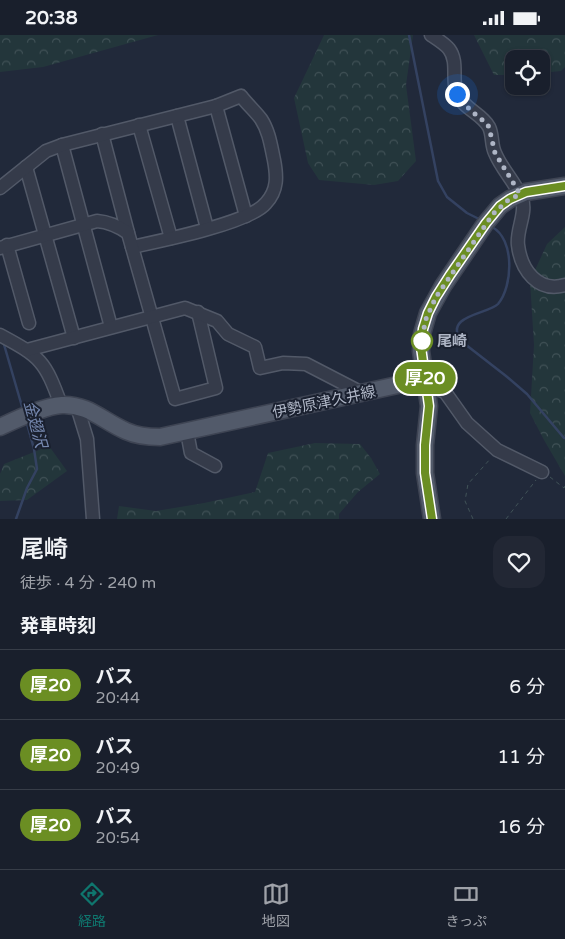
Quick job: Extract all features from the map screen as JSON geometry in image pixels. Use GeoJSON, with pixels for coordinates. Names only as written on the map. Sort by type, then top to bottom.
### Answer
{"type":"FeatureCollection","features":[{"type":"Feature","properties":{"kind":"main road"},"geometry":{"type":"LineString","coordinates":[[432,519],[425,473],[425,445],[429,406],[422,355],[425,321],[431,306],[493,214],[507,201],[520,194],[538,189],[565,186]]}},
{"type":"Feature","properties":{"kind":"main road","name":"伊勢原津久井線"},"geometry":{"type":"LineString","coordinates":[[0,427],[51,406],[61,405],[80,407],[92,411],[133,434],[160,437],[364,393],[426,384]]}},
{"type":"Feature","properties":{"kind":"street"},"geometry":{"type":"LineString","coordinates":[[432,35],[450,50],[454,62],[457,94],[470,110],[489,127],[495,153],[520,194],[523,203],[517,244],[525,269],[541,285],[553,287],[565,285]]}},
{"type":"Feature","properties":{"kind":"street"},"geometry":{"type":"LineString","coordinates":[[0,188],[46,151],[102,134],[216,106],[241,96],[261,120],[268,133],[276,173],[274,192],[258,211],[246,217],[132,247]]}},
{"type":"Feature","properties":{"kind":"street"},"geometry":{"type":"LineString","coordinates":[[216,106],[246,217]]}},
{"type":"Feature","properties":{"kind":"street"},"geometry":{"type":"LineString","coordinates":[[177,116],[207,228]]}},
{"type":"Feature","properties":{"kind":"street"},"geometry":{"type":"LineString","coordinates":[[139,125],[170,238]]}},
{"type":"Feature","properties":{"kind":"street"},"geometry":{"type":"LineString","coordinates":[[102,134],[175,399],[216,388],[198,312]]}},
{"type":"Feature","properties":{"kind":"street"},"geometry":{"type":"LineString","coordinates":[[62,145],[111,327]]}},
{"type":"Feature","properties":{"kind":"street"},"geometry":{"type":"LineString","coordinates":[[26,167],[74,338]]}},
{"type":"Feature","properties":{"kind":"street"},"geometry":{"type":"LineString","coordinates":[[28,323],[4,246],[97,221],[107,222],[128,233]]}},
{"type":"Feature","properties":{"kind":"street"},"geometry":{"type":"LineString","coordinates":[[27,350],[185,308],[217,321],[228,334],[255,347],[260,368],[283,363],[306,364],[364,393]]}},
{"type":"Feature","properties":{"kind":"street"},"geometry":{"type":"LineString","coordinates":[[0,335],[27,350],[41,361],[50,376],[61,405]]}},
{"type":"Feature","properties":{"kind":"street"},"geometry":{"type":"LineString","coordinates":[[426,384],[445,392],[467,423],[496,450],[542,472]]}},
{"type":"Feature","properties":{"kind":"street"},"geometry":{"type":"LineString","coordinates":[[80,407],[79,413],[87,439],[92,519]]}},
{"type":"Feature","properties":{"kind":"street"},"geometry":{"type":"LineString","coordinates":[[187,432],[191,453],[215,466]]}},
{"type":"Feature","properties":{"kind":"path"},"geometry":{"type":"LineString","coordinates":[[473,519],[465,501],[468,484],[496,450]]}},
{"type":"Feature","properties":{"kind":"path"},"geometry":{"type":"LineString","coordinates":[[506,519],[542,472],[564,488],[565,486]]}},
{"type":"Feature","properties":{"kind":"green space"},"geometry":{"type":"Polygon","coordinates":[[[0,35],[158,35],[43,67],[0,72],[0,35]]]}},
{"type":"Feature","properties":{"kind":"green space"},"geometry":{"type":"Polygon","coordinates":[[[324,35],[413,35],[406,85],[416,161],[398,181],[374,185],[319,180],[308,163],[294,98],[324,35]]]}},
{"type":"Feature","properties":{"kind":"green space"},"geometry":{"type":"Polygon","coordinates":[[[474,35],[565,35],[565,67],[561,71],[550,72],[550,50],[505,50],[505,75],[494,75],[474,35]]]}},
{"type":"Feature","properties":{"kind":"green space"},"geometry":{"type":"Polygon","coordinates":[[[565,227],[565,476],[530,413],[534,345],[530,281],[547,244],[565,227]]]}},
{"type":"Feature","properties":{"kind":"green space"},"geometry":{"type":"Polygon","coordinates":[[[315,443],[360,444],[380,474],[358,492],[339,514],[339,519],[117,519],[119,506],[156,511],[255,492],[268,453],[315,443]]]}},
{"type":"Feature","properties":{"kind":"green space"},"geometry":{"type":"Polygon","coordinates":[[[49,446],[67,471],[27,500],[0,501],[0,474],[4,464],[49,446]]]}},
{"type":"Feature","properties":{"kind":"waterway"},"geometry":{"type":"LineString","coordinates":[[409,35],[438,181],[447,197],[467,213],[481,220]]}},
{"type":"Feature","properties":{"kind":"waterway"},"geometry":{"type":"LineString","coordinates":[[492,227],[505,242],[508,252],[509,275],[507,286],[498,304],[462,321],[458,326],[457,332],[461,341],[527,394],[565,438]]}},
{"type":"Feature","properties":{"kind":"waterway","name":"金翅沢"},"geometry":{"type":"LineString","coordinates":[[3,341],[23,410]]}},
{"type":"Feature","properties":{"kind":"waterway","name":"金翅沢"},"geometry":{"type":"LineString","coordinates":[[16,519],[27,488],[37,469],[26,420]]}},
{"type":"Feature","properties":{"kind":"bus line","name":"厚20"},"geometry":{"type":"LineString","coordinates":[[432,519],[425,473],[425,445],[429,406],[428,388],[421,347],[423,329],[428,313],[450,275],[500,206],[510,199],[535,189],[565,186]]}},
{"type":"Feature","properties":{"kind":"place","name":"尾崎"},"geometry":{"type":"Point","coordinates":[422,341]}},
{"type":"Feature","properties":{"kind":"route"},"geometry":{"type":"LineString","coordinates":[[422,341],[422,343],[425,321],[431,306],[481,229],[500,206],[520,194],[498,160],[493,149],[492,135],[489,127],[470,110],[457,94]]}}]}
